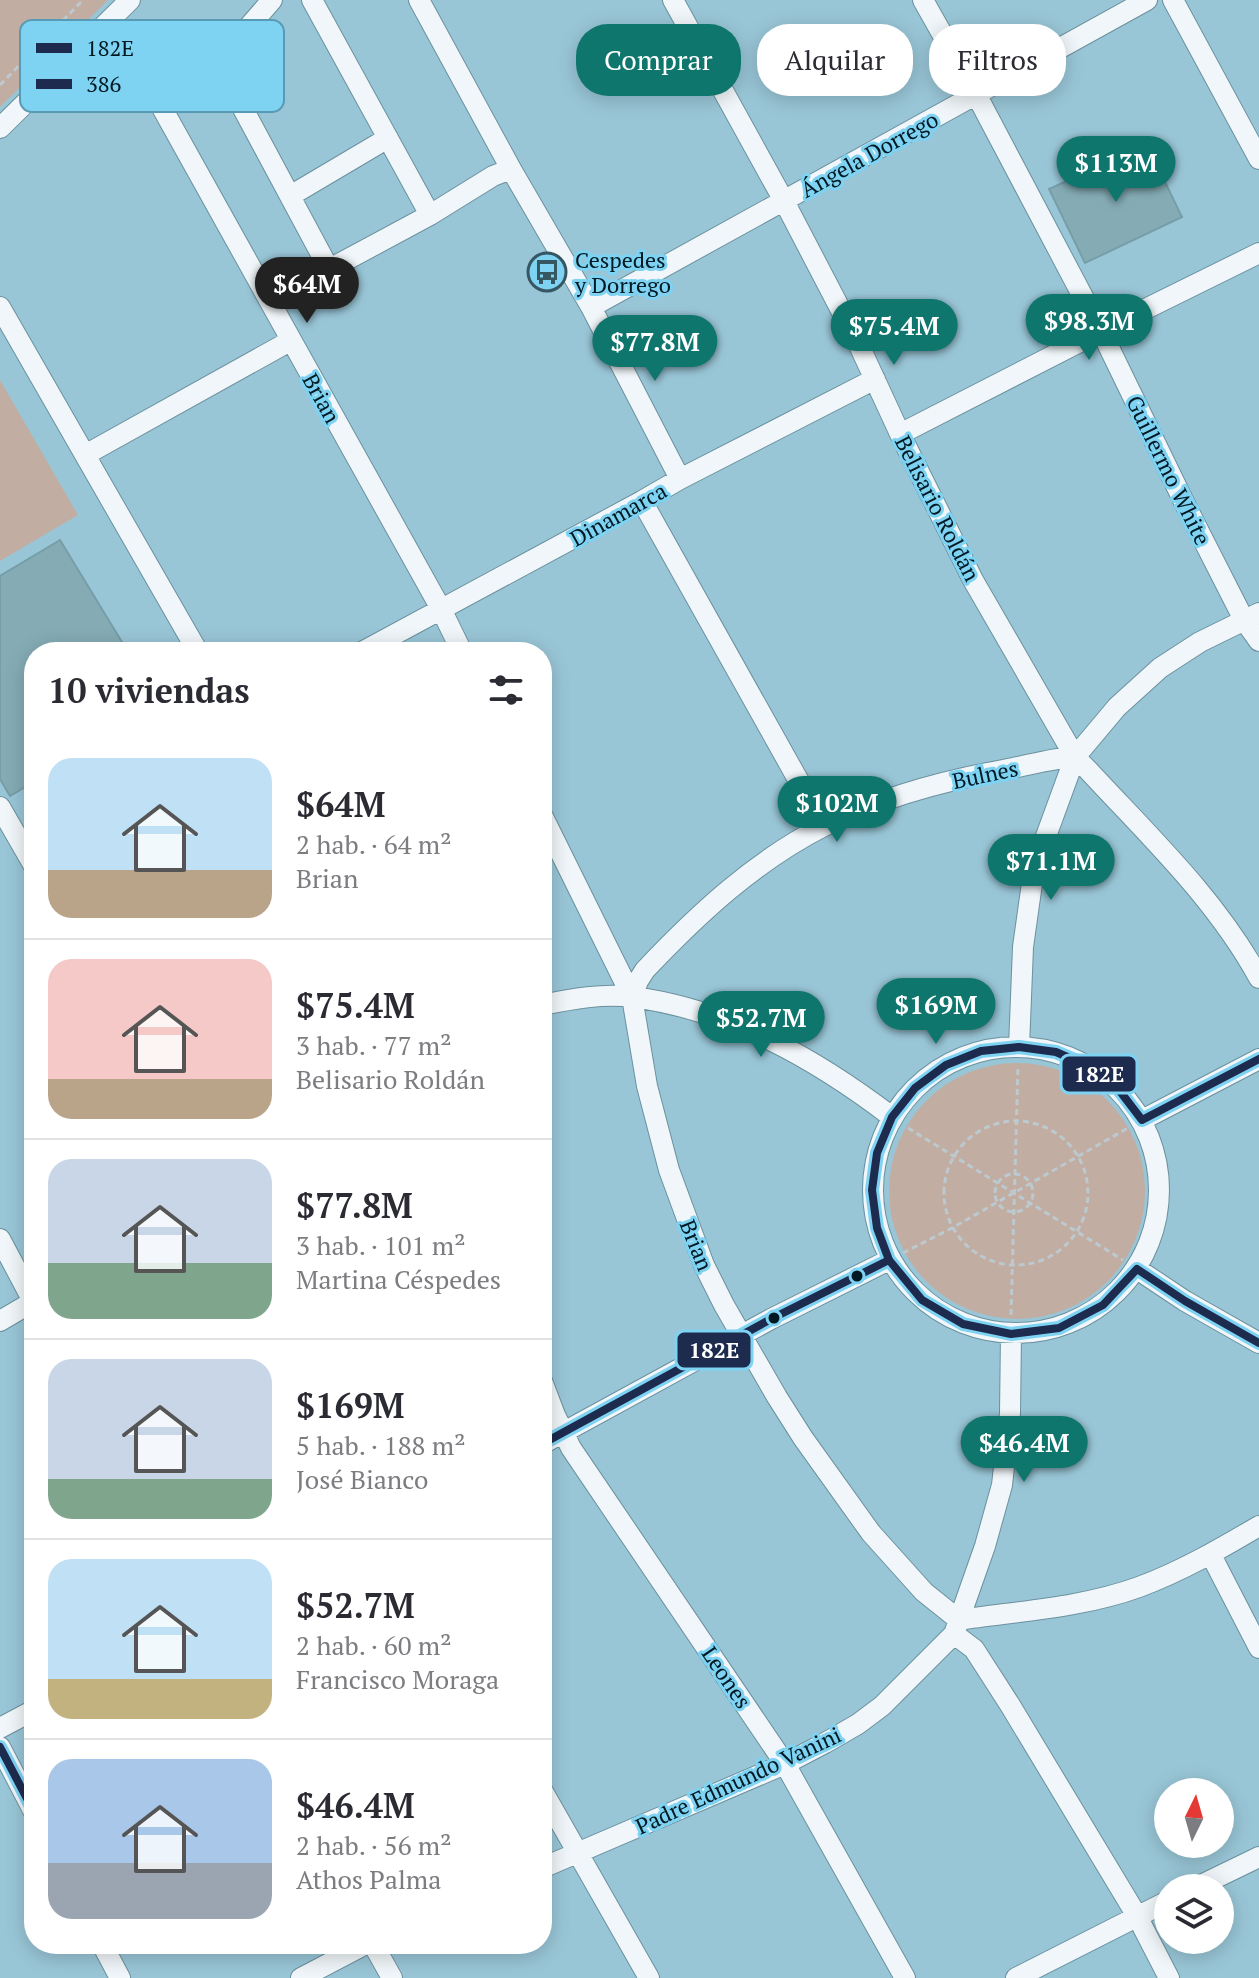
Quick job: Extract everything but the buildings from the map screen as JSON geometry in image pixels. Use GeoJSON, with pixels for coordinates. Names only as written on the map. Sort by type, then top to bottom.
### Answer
{"type":"FeatureCollection","features":[{"type":"Feature","properties":{"kind":"street"},"geometry":{"type":"LineString","coordinates":[[112,18],[130,0]]}},
{"type":"Feature","properties":{"kind":"street"},"geometry":{"type":"LineString","coordinates":[[255,20],[272,0]]}},
{"type":"Feature","properties":{"kind":"street"},"geometry":{"type":"LineString","coordinates":[[312,0],[430,215]]}},
{"type":"Feature","properties":{"kind":"street"},"geometry":{"type":"LineString","coordinates":[[419,0],[591,307],[680,479]]}},
{"type":"Feature","properties":{"kind":"street","name":"Belisario Roldán"},"geometry":{"type":"LineString","coordinates":[[673,0],[784,201],[973,580],[1075,757],[1210,905],[1259,978]]}},
{"type":"Feature","properties":{"kind":"street","name":"Guillermo White"},"geometry":{"type":"LineString","coordinates":[[923,0],[937,24]]}},
{"type":"Feature","properties":{"kind":"street","name":"Ángela Dorrego"},"geometry":{"type":"LineString","coordinates":[[1066,45],[1147,0]]}},
{"type":"Feature","properties":{"kind":"street"},"geometry":{"type":"LineString","coordinates":[[1173,0],[1259,159]]}},
{"type":"Feature","properties":{"kind":"street","name":"Ángela Dorrego"},"geometry":{"type":"LineString","coordinates":[[591,307],[972,96]]}},
{"type":"Feature","properties":{"kind":"street","name":"Guillermo White"},"geometry":{"type":"LineString","coordinates":[[977,96],[1101,331],[1184,502],[1252,617],[1259,641]]}},
{"type":"Feature","properties":{"kind":"street"},"geometry":{"type":"LineString","coordinates":[[0,128],[20,108]]}},
{"type":"Feature","properties":{"kind":"street","name":"Brian"},"geometry":{"type":"LineString","coordinates":[[164,112],[457,642]]}},
{"type":"Feature","properties":{"kind":"street"},"geometry":{"type":"LineString","coordinates":[[245,112],[329,269]]}},
{"type":"Feature","properties":{"kind":"street"},"geometry":{"type":"LineString","coordinates":[[290,196],[388,138]]}},
{"type":"Feature","properties":{"kind":"street"},"geometry":{"type":"LineString","coordinates":[[270,301],[430,215],[493,176],[511,169]]}},
{"type":"Feature","properties":{"kind":"street"},"geometry":{"type":"LineString","coordinates":[[900,434],[1259,253]]}},
{"type":"Feature","properties":{"kind":"street"},"geometry":{"type":"LineString","coordinates":[[0,307],[192,642]]}},
{"type":"Feature","properties":{"kind":"street"},"geometry":{"type":"LineString","coordinates":[[85,455],[290,341]]}},
{"type":"Feature","properties":{"kind":"street","name":"Dinamarca"},"geometry":{"type":"LineString","coordinates":[[380,642],[680,479],[875,379]]}},
{"type":"Feature","properties":{"kind":"street"},"geometry":{"type":"LineString","coordinates":[[642,501],[824,826]]}},
{"type":"Feature","properties":{"kind":"street"},"geometry":{"type":"LineString","coordinates":[[1019,1047],[1023,947],[1034,869],[1075,757],[1117,707],[1160,668],[1200,642],[1252,617]]}},
{"type":"Feature","properties":{"kind":"street","name":"Bulnes"},"geometry":{"type":"LineString","coordinates":[[632,997],[645,970],[715,901],[764,863],[824,826],[925,787],[1075,757]]}},
{"type":"Feature","properties":{"kind":"street"},"geometry":{"type":"LineString","coordinates":[[0,807],[24,849]]}},
{"type":"Feature","properties":{"kind":"street","name":"Brian"},"geometry":{"type":"LineString","coordinates":[[552,835],[632,997],[647,1086],[669,1170],[704,1265],[740,1336],[803,1438],[871,1533],[974,1649],[1137,1916],[1169,1978]]}},
{"type":"Feature","properties":{"kind":"street"},"geometry":{"type":"LineString","coordinates":[[552,1003],[632,997],[725,1020],[762,1035],[843,1081],[892,1117]]}},
{"type":"Feature","properties":{"kind":"street"},"geometry":{"type":"LineString","coordinates":[[1019,1047],[1056,1052],[1090,1067],[1119,1090],[1142,1120],[1156,1156],[1160,1195],[1154,1234],[1137,1269],[1103,1305],[1059,1328],[1011,1334],[963,1324],[922,1300],[889,1260],[877,1228],[872,1190],[877,1153],[892,1117],[915,1088],[946,1065],[981,1051],[1019,1047]]}},
{"type":"Feature","properties":{"kind":"street"},"geometry":{"type":"LineString","coordinates":[[1142,1120],[1259,1059]]}},
{"type":"Feature","properties":{"kind":"street"},"geometry":{"type":"LineString","coordinates":[[0,1239],[24,1283]]}},
{"type":"Feature","properties":{"kind":"street"},"geometry":{"type":"LineString","coordinates":[[552,1439],[740,1336],[889,1260]]}},
{"type":"Feature","properties":{"kind":"street"},"geometry":{"type":"LineString","coordinates":[[1137,1269],[1185,1301],[1259,1343]]}},
{"type":"Feature","properties":{"kind":"street"},"geometry":{"type":"LineString","coordinates":[[0,1321],[24,1308]]}},
{"type":"Feature","properties":{"kind":"street"},"geometry":{"type":"LineString","coordinates":[[956,1627],[985,1546],[1002,1485],[1010,1413],[1011,1334]]}},
{"type":"Feature","properties":{"kind":"street","name":"Leones"},"geometry":{"type":"LineString","coordinates":[[552,1406],[563,1433],[785,1764],[905,1978]]}},
{"type":"Feature","properties":{"kind":"street"},"geometry":{"type":"LineString","coordinates":[[956,1627],[1076,1604],[1137,1587],[1211,1555],[1259,1526]]}},
{"type":"Feature","properties":{"kind":"street"},"geometry":{"type":"LineString","coordinates":[[1211,1555],[1259,1648]]}},
{"type":"Feature","properties":{"kind":"street","name":"Padre Edmundo Vanini"},"geometry":{"type":"LineString","coordinates":[[552,1864],[785,1764],[858,1724],[901,1689],[956,1627]]}},
{"type":"Feature","properties":{"kind":"street"},"geometry":{"type":"LineString","coordinates":[[0,1728],[24,1715]]}},
{"type":"Feature","properties":{"kind":"street"},"geometry":{"type":"LineString","coordinates":[[0,1747],[24,1793]]}},
{"type":"Feature","properties":{"kind":"street"},"geometry":{"type":"LineString","coordinates":[[552,1807],[649,1978]]}},
{"type":"Feature","properties":{"kind":"street"},"geometry":{"type":"LineString","coordinates":[[1224,1874],[1259,1857]]}},
{"type":"Feature","properties":{"kind":"street"},"geometry":{"type":"LineString","coordinates":[[1016,1978],[1154,1908]]}},
{"type":"Feature","properties":{"kind":"street"},"geometry":{"type":"LineString","coordinates":[[106,1954],[114,1976]]}},
{"type":"Feature","properties":{"kind":"street"},"geometry":{"type":"LineString","coordinates":[[301,1978],[347,1954]]}},
{"type":"Feature","properties":{"kind":"street"},"geometry":{"type":"LineString","coordinates":[[379,1954],[392,1978]]}},
{"type":"Feature","properties":{"kind":"path"},"geometry":{"type":"LineString","coordinates":[[63,20],[83,0]]}},
{"type":"Feature","properties":{"kind":"path"},"geometry":{"type":"LineString","coordinates":[[0,85],[20,65]]}},
{"type":"Feature","properties":{"kind":"path"},"geometry":{"type":"LineString","coordinates":[[1011,1334],[1019,1047]]}},
{"type":"Feature","properties":{"kind":"path"},"geometry":{"type":"LineString","coordinates":[[892,1117],[1137,1269]]}},
{"type":"Feature","properties":{"kind":"path"},"geometry":{"type":"LineString","coordinates":[[889,1260],[998,1203],[1142,1120]]}},
{"type":"Feature","properties":{"kind":"path"},"geometry":{"type":"LineString","coordinates":[[1017,1121],[1050,1129],[1066,1141],[1079,1156],[1089,1194],[1086,1214],[1065,1246],[1031,1264],[1012,1265],[994,1262],[963,1243],[945,1211],[943,1192],[953,1156],[964,1142],[994,1123],[1017,1121]]}},
{"type":"Feature","properties":{"kind":"path"},"geometry":{"type":"LineString","coordinates":[[1015,1174],[1025,1176],[1034,1194],[1031,1204],[1014,1212],[1003,1209],[995,1192],[1005,1176],[1015,1174]]}},
{"type":"Feature","properties":{"kind":"shaded area"},"geometry":{"type":"Polygon","coordinates":[[[0,0],[108,0],[88,20],[20,20],[20,87],[0,107],[0,0]]]}},
{"type":"Feature","properties":{"kind":"shaded area"},"geometry":{"type":"Polygon","coordinates":[[[0,380],[78,515],[0,561],[0,380]]]}},
{"type":"Feature","properties":{"kind":"shaded area"},"geometry":{"type":"Polygon","coordinates":[[[1017,1063],[1054,1069],[1077,1078],[1098,1092],[1116,1110],[1135,1142],[1145,1191],[1139,1228],[1130,1251],[1116,1272],[1098,1290],[1066,1309],[1017,1319],[980,1313],[957,1304],[936,1290],[918,1272],[899,1240],[889,1191],[895,1154],[904,1131],[918,1110],[936,1092],[968,1073],[1017,1063]]]}},
{"type":"Feature","properties":{"kind":"transit line","name":"182E"},"geometry":{"type":"LineString","coordinates":[[1259,1059],[1142,1120],[1119,1090],[1090,1067],[1056,1052],[1019,1047],[981,1051],[946,1065],[915,1088],[892,1117],[877,1153],[872,1190],[877,1228],[889,1260],[922,1300],[963,1324],[1011,1334],[1059,1328],[1103,1305],[1137,1269],[1185,1301],[1259,1343]]}},
{"type":"Feature","properties":{"kind":"transit line","name":"182E"},"geometry":{"type":"LineString","coordinates":[[552,1439],[771,1319],[889,1260]]}},
{"type":"Feature","properties":{"kind":"transit line","name":"386"},"geometry":{"type":"LineString","coordinates":[[0,1747],[24,1793]]}},
{"type":"Feature","properties":{"kind":"place","name":"Cespedes y Dorrego"},"geometry":{"type":"Point","coordinates":[547,272]}}]}
